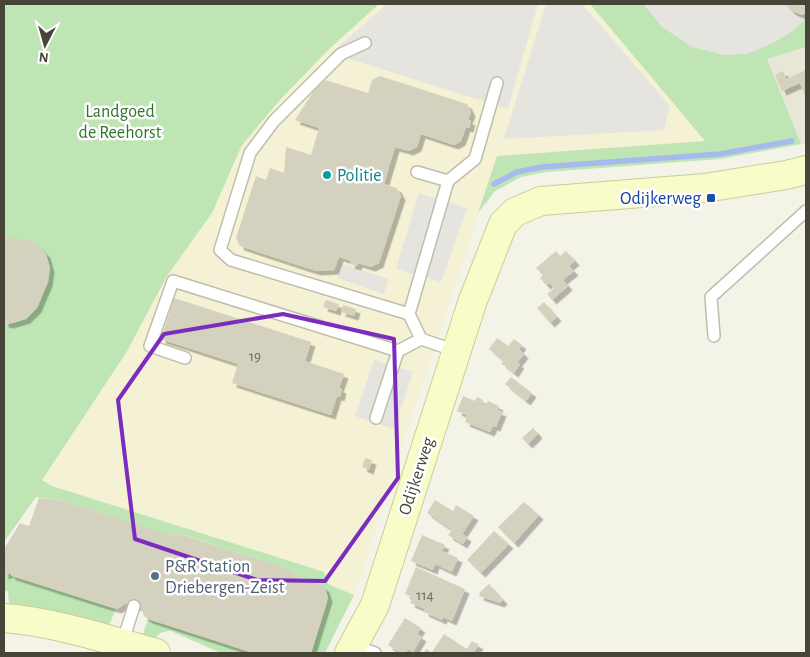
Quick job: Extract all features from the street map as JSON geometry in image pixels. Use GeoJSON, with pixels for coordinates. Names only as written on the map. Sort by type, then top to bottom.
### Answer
{"type":"FeatureCollection","features":[{"type":"Feature","properties":{"kind":"street","name":"Odijkerweg"},"geometry":{"type":"LineString","coordinates":[[359,651],[472,303],[503,224],[515,212],[542,201],[705,188],[806,170]]}},
{"type":"Feature","properties":{"kind":"street"},"geometry":{"type":"LineString","coordinates":[[4,618],[37,623],[156,653]]}},
{"type":"Feature","properties":{"kind":"lane"},"geometry":{"type":"LineString","coordinates":[[365,43],[341,54],[274,121],[250,153],[220,250],[231,260],[409,314]]}},
{"type":"Feature","properties":{"kind":"lane"},"geometry":{"type":"LineString","coordinates":[[456,351],[421,339],[409,314],[448,180],[475,159],[497,83]]}},
{"type":"Feature","properties":{"kind":"lane"},"geometry":{"type":"LineString","coordinates":[[417,172],[448,180]]}},
{"type":"Feature","properties":{"kind":"lane"},"geometry":{"type":"LineString","coordinates":[[714,336],[711,297],[806,212]]}},
{"type":"Feature","properties":{"kind":"lane"},"geometry":{"type":"LineString","coordinates":[[185,358],[150,346],[173,281],[398,351]]}},
{"type":"Feature","properties":{"kind":"lane"},"geometry":{"type":"LineString","coordinates":[[376,418],[398,351],[421,339]]}},
{"type":"Feature","properties":{"kind":"lane"},"geometry":{"type":"LineString","coordinates":[[122,644],[134,606]]}},
{"type":"Feature","properties":{"kind":"highlighted area"},"geometry":{"type":"Polygon","coordinates":[[[283,314],[394,339],[398,478],[325,581],[257,580],[135,539],[118,400],[164,334],[283,314]]]}},
{"type":"Feature","properties":{"kind":"shaded area"},"geometry":{"type":"Polygon","coordinates":[[[379,4],[590,4],[705,142],[497,156],[354,595],[329,586],[323,572],[52,486],[42,481],[126,353],[167,276],[212,213],[242,145],[280,100],[329,49],[379,4]]]}},
{"type":"Feature","properties":{"kind":"shaded area"},"geometry":{"type":"Polygon","coordinates":[[[387,4],[538,4],[508,109],[331,53],[387,4]]]}},
{"type":"Feature","properties":{"kind":"shaded area"},"geometry":{"type":"Polygon","coordinates":[[[546,4],[582,4],[670,106],[664,130],[504,139],[546,4]]]}},
{"type":"Feature","properties":{"kind":"shaded area"},"geometry":{"type":"Polygon","coordinates":[[[643,4],[806,4],[806,19],[791,32],[773,43],[747,54],[723,55],[692,47],[662,27],[643,4]]]}},
{"type":"Feature","properties":{"kind":"shaded area"},"geometry":{"type":"Polygon","coordinates":[[[806,47],[806,143],[801,144],[766,59],[806,47]]]}},
{"type":"Feature","properties":{"kind":"shaded area"},"geometry":{"type":"Polygon","coordinates":[[[419,193],[467,208],[441,282],[396,269],[419,193]]]}},
{"type":"Feature","properties":{"kind":"shaded area"},"geometry":{"type":"Polygon","coordinates":[[[341,263],[388,279],[384,294],[337,278],[341,263]]]}},
{"type":"Feature","properties":{"kind":"shaded area"},"geometry":{"type":"Polygon","coordinates":[[[374,360],[413,372],[394,429],[355,416],[374,360]]]}},
{"type":"Feature","properties":{"kind":"green space","name":"Landgoed de Reehorst"},"geometry":{"type":"Polygon","coordinates":[[[4,4],[379,4],[329,49],[280,100],[242,145],[212,213],[167,276],[126,353],[42,480],[52,486],[324,572],[328,584],[354,595],[325,653],[311,653],[327,603],[317,583],[299,577],[290,570],[181,534],[168,535],[61,500],[36,497],[4,542],[4,4]]]}},
{"type":"Feature","properties":{"kind":"green space"},"geometry":{"type":"Polygon","coordinates":[[[590,4],[806,4],[806,47],[767,59],[801,144],[720,159],[546,172],[521,177],[495,191],[478,213],[497,156],[705,141],[590,4]]]}},
{"type":"Feature","properties":{"kind":"green space"},"geometry":{"type":"Polygon","coordinates":[[[8,569],[116,608],[109,626],[9,604],[8,591],[4,592],[4,573],[8,569]]]}},
{"type":"Feature","properties":{"kind":"green space"},"geometry":{"type":"Polygon","coordinates":[[[148,619],[254,653],[221,653],[171,631],[161,633],[154,641],[143,634],[148,619]]]}},
{"type":"Feature","properties":{"kind":"building"},"geometry":{"type":"Polygon","coordinates":[[[785,4],[806,4],[806,13],[802,15],[792,11],[785,4]]]}},
{"type":"Feature","properties":{"kind":"building"},"geometry":{"type":"Polygon","coordinates":[[[806,70],[806,98],[800,83],[782,91],[775,75],[783,71],[786,79],[806,70]]]}},
{"type":"Feature","properties":{"kind":"building","name":"Politie"},"geometry":{"type":"Polygon","coordinates":[[[380,76],[467,104],[471,112],[468,120],[471,121],[469,128],[466,127],[461,141],[454,145],[421,134],[417,147],[409,151],[395,147],[384,184],[397,188],[401,196],[379,263],[371,267],[358,263],[357,266],[350,264],[351,261],[339,257],[334,270],[316,271],[240,246],[236,238],[256,176],[266,180],[270,168],[284,173],[286,147],[311,155],[319,128],[295,120],[313,92],[325,80],[368,93],[372,80],[380,76]]]}},
{"type":"Feature","properties":{"kind":"building"},"geometry":{"type":"Polygon","coordinates":[[[4,237],[27,240],[38,245],[46,254],[50,268],[48,282],[37,308],[26,319],[9,324],[4,323],[4,237]]]}},
{"type":"Feature","properties":{"kind":"building"},"geometry":{"type":"Polygon","coordinates":[[[556,251],[560,256],[566,251],[575,261],[569,266],[574,271],[563,280],[568,286],[552,300],[547,294],[554,288],[549,283],[546,285],[540,278],[543,275],[536,268],[556,251]]]}},
{"type":"Feature","properties":{"kind":"building"},"geometry":{"type":"Polygon","coordinates":[[[174,298],[311,342],[305,361],[344,374],[339,388],[342,389],[340,397],[337,396],[331,415],[232,383],[238,364],[161,339],[174,298]]]}},
{"type":"Feature","properties":{"kind":"building"},"geometry":{"type":"Polygon","coordinates":[[[326,300],[339,304],[336,311],[323,307],[326,300]]]}},
{"type":"Feature","properties":{"kind":"building"},"geometry":{"type":"Polygon","coordinates":[[[544,302],[557,317],[550,323],[537,308],[544,302]]]}},
{"type":"Feature","properties":{"kind":"building"},"geometry":{"type":"Polygon","coordinates":[[[343,305],[356,309],[354,316],[341,312],[343,305]]]}},
{"type":"Feature","properties":{"kind":"building"},"geometry":{"type":"Polygon","coordinates":[[[497,338],[508,346],[514,339],[522,345],[519,349],[524,354],[517,363],[520,364],[514,373],[501,363],[504,361],[489,349],[497,338]]]}},
{"type":"Feature","properties":{"kind":"building"},"geometry":{"type":"Polygon","coordinates":[[[511,377],[532,393],[526,401],[505,384],[511,377]]]}},
{"type":"Feature","properties":{"kind":"building"},"geometry":{"type":"Polygon","coordinates":[[[463,396],[475,401],[477,397],[483,400],[482,404],[486,405],[488,401],[499,406],[497,410],[502,412],[496,427],[493,426],[490,432],[465,422],[467,415],[457,411],[463,396]]]}},
{"type":"Feature","properties":{"kind":"building"},"geometry":{"type":"Polygon","coordinates":[[[533,428],[538,434],[528,444],[522,438],[533,428]]]}},
{"type":"Feature","properties":{"kind":"building"},"geometry":{"type":"Polygon","coordinates":[[[365,458],[372,460],[369,470],[362,467],[365,458]]]}},
{"type":"Feature","properties":{"kind":"building","name":"P&R Station Driebergen-Zeist"},"geometry":{"type":"Polygon","coordinates":[[[39,498],[61,500],[169,535],[180,534],[291,570],[298,577],[321,585],[325,588],[328,598],[311,653],[253,653],[148,619],[144,616],[141,608],[126,603],[117,609],[12,576],[9,573],[4,575],[4,549],[20,523],[29,526],[39,498]]]}},
{"type":"Feature","properties":{"kind":"building"},"geometry":{"type":"Polygon","coordinates":[[[435,500],[453,511],[456,505],[474,516],[462,534],[467,537],[463,544],[448,535],[452,530],[427,513],[435,500]]]}},
{"type":"Feature","properties":{"kind":"building"},"geometry":{"type":"Polygon","coordinates":[[[524,502],[539,515],[514,543],[498,527],[524,502]]]}},
{"type":"Feature","properties":{"kind":"building"},"geometry":{"type":"Polygon","coordinates":[[[494,531],[509,544],[481,573],[467,560],[494,531]]]}},
{"type":"Feature","properties":{"kind":"building"},"geometry":{"type":"Polygon","coordinates":[[[422,535],[445,545],[442,551],[458,558],[452,572],[435,564],[433,570],[411,561],[422,535]]]}},
{"type":"Feature","properties":{"kind":"building"},"geometry":{"type":"Polygon","coordinates":[[[416,567],[465,589],[452,621],[443,617],[442,620],[424,612],[425,609],[410,603],[412,597],[405,594],[416,567]]]}},
{"type":"Feature","properties":{"kind":"building"},"geometry":{"type":"Polygon","coordinates":[[[489,584],[503,600],[500,603],[479,596],[480,592],[489,584]]]}},
{"type":"Feature","properties":{"kind":"building"},"geometry":{"type":"Polygon","coordinates":[[[405,618],[421,628],[417,634],[422,637],[413,652],[408,649],[405,653],[401,653],[388,645],[405,618]]]}},
{"type":"Feature","properties":{"kind":"building"},"geometry":{"type":"Polygon","coordinates":[[[444,634],[467,649],[472,641],[479,645],[473,653],[423,653],[426,649],[432,652],[444,634]]]}},
{"type":"Feature","properties":{"kind":"waterway"},"geometry":{"type":"LineString","coordinates":[[494,184],[517,172],[542,167],[720,154],[792,141]]}},
{"type":"Feature","properties":{"kind":"place","name":"Politie"},"geometry":{"type":"Point","coordinates":[327,175]}},
{"type":"Feature","properties":{"kind":"place","name":"Odijkerweg"},"geometry":{"type":"Point","coordinates":[711,198]}},
{"type":"Feature","properties":{"kind":"place","name":"P&R Station Driebergen-Zeist"},"geometry":{"type":"Point","coordinates":[155,576]}}]}
